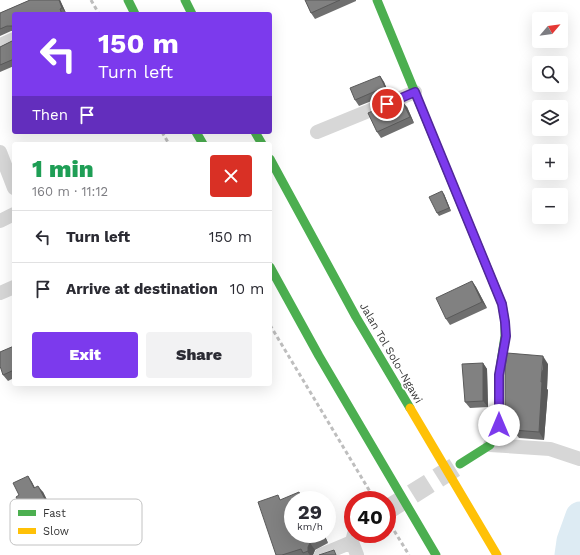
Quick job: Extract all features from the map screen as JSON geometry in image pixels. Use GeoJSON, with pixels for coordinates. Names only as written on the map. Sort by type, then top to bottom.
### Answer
{"type":"FeatureCollection","features":[{"type":"Feature","properties":{"kind":"main road"},"geometry":{"type":"LineString","coordinates":[[128,0],[134,12]]}},
{"type":"Feature","properties":{"kind":"main road"},"geometry":{"type":"LineString","coordinates":[[185,0],[191,12]]}},
{"type":"Feature","properties":{"kind":"main road"},"geometry":{"type":"LineString","coordinates":[[377,0],[502,304],[506,336],[499,375],[499,425],[490,445],[460,464]]}},
{"type":"Feature","properties":{"kind":"main road","name":"Jalan Tol Solo–Ngawi"},"geometry":{"type":"LineString","coordinates":[[272,164],[356,317],[497,555]]}},
{"type":"Feature","properties":{"kind":"main road"},"geometry":{"type":"LineString","coordinates":[[272,271],[319,356],[436,555]]}},
{"type":"Feature","properties":{"kind":"street"},"geometry":{"type":"LineString","coordinates":[[0,45],[12,40]]}},
{"type":"Feature","properties":{"kind":"street"},"geometry":{"type":"LineString","coordinates":[[317,132],[415,92]]}},
{"type":"Feature","properties":{"kind":"street"},"geometry":{"type":"LineString","coordinates":[[0,152],[12,183]]}},
{"type":"Feature","properties":{"kind":"street"},"geometry":{"type":"LineString","coordinates":[[0,221],[12,215]]}},
{"type":"Feature","properties":{"kind":"street"},"geometry":{"type":"LineString","coordinates":[[0,294],[12,288]]}},
{"type":"Feature","properties":{"kind":"street"},"geometry":{"type":"LineString","coordinates":[[490,445],[550,449],[580,459]]}},
{"type":"Feature","properties":{"kind":"street"},"geometry":{"type":"LineString","coordinates":[[321,555],[344,543]]}},
{"type":"Feature","properties":{"kind":"street"},"geometry":{"type":"LineString","coordinates":[[354,543],[357,555]]}},
{"type":"Feature","properties":{"kind":"building"},"geometry":{"type":"Polygon","coordinates":[[[30,0],[59,0],[62,8],[60,9],[61,12],[12,12],[12,26],[7,26],[0,29],[0,13],[30,0]]]}},
{"type":"Feature","properties":{"kind":"building"},"geometry":{"type":"Polygon","coordinates":[[[305,0],[340,0],[311,13],[305,0]]]}},
{"type":"Feature","properties":{"kind":"building"},"geometry":{"type":"Polygon","coordinates":[[[12,41],[12,60],[0,65],[0,47],[12,41]]]}},
{"type":"Feature","properties":{"kind":"building"},"geometry":{"type":"Polygon","coordinates":[[[380,76],[385,87],[355,100],[350,88],[380,76]]]}},
{"type":"Feature","properties":{"kind":"building"},"geometry":{"type":"Polygon","coordinates":[[[402,101],[410,117],[377,132],[368,113],[391,103],[392,106],[402,101]]]}},
{"type":"Feature","properties":{"kind":"building"},"geometry":{"type":"Polygon","coordinates":[[[442,191],[449,208],[437,213],[429,197],[442,191]]]}},
{"type":"Feature","properties":{"kind":"building"},"geometry":{"type":"Polygon","coordinates":[[[472,281],[482,302],[446,319],[436,298],[472,281]]]}},
{"type":"Feature","properties":{"kind":"building"},"geometry":{"type":"Polygon","coordinates":[[[12,347],[12,371],[3,375],[0,366],[0,352],[12,347]]]}},
{"type":"Feature","properties":{"kind":"building"},"geometry":{"type":"Polygon","coordinates":[[[507,353],[543,356],[539,432],[513,430],[514,413],[505,412],[505,368],[507,353]]]}},
{"type":"Feature","properties":{"kind":"building"},"geometry":{"type":"Polygon","coordinates":[[[483,363],[483,401],[465,402],[462,364],[483,363]]]}},
{"type":"Feature","properties":{"kind":"building"},"geometry":{"type":"Polygon","coordinates":[[[28,476],[34,488],[38,486],[45,499],[17,499],[16,497],[19,495],[13,483],[28,476]]]}},
{"type":"Feature","properties":{"kind":"building"},"geometry":{"type":"Polygon","coordinates":[[[278,495],[280,500],[284,498],[284,543],[310,543],[308,551],[303,553],[301,549],[282,555],[276,555],[258,502],[278,495]]]}},
{"type":"Feature","properties":{"kind":"building"},"geometry":{"type":"Polygon","coordinates":[[[334,550],[336,555],[319,555],[334,550]]]}},
{"type":"Feature","properties":{"kind":"waterway"},"geometry":{"type":"LineString","coordinates":[[569,555],[571,541],[580,516]]}},
{"type":"Feature","properties":{"kind":"tunnel"},"geometry":{"type":"LineString","coordinates":[[396,504],[460,464]]}},
{"type":"Feature","properties":{"kind":"railway"},"geometry":{"type":"LineString","coordinates":[[91,0],[98,12]]}},
{"type":"Feature","properties":{"kind":"railway"},"geometry":{"type":"LineString","coordinates":[[163,134],[168,142]]}},
{"type":"Feature","properties":{"kind":"railway"},"geometry":{"type":"LineString","coordinates":[[272,328],[370,491]]}},
{"type":"Feature","properties":{"kind":"railway"},"geometry":{"type":"LineString","coordinates":[[396,534],[409,555]]}},
{"type":"Feature","properties":{"kind":"traffic: fast"},"geometry":{"type":"LineString","coordinates":[[128,0],[134,12]]}},
{"type":"Feature","properties":{"kind":"traffic: fast"},"geometry":{"type":"LineString","coordinates":[[185,0],[191,12]]}},
{"type":"Feature","properties":{"kind":"traffic: fast"},"geometry":{"type":"LineString","coordinates":[[377,0],[502,304],[505,322],[505,336],[499,375],[499,425],[490,445],[460,464]]}},
{"type":"Feature","properties":{"kind":"traffic: fast"},"geometry":{"type":"LineString","coordinates":[[197,134],[202,142]]}},
{"type":"Feature","properties":{"kind":"traffic: fast"},"geometry":{"type":"LineString","coordinates":[[256,134],[261,142]]}},
{"type":"Feature","properties":{"kind":"traffic: fast"},"geometry":{"type":"LineString","coordinates":[[272,163],[356,317],[410,408]]}},
{"type":"Feature","properties":{"kind":"traffic: fast"},"geometry":{"type":"LineString","coordinates":[[272,271],[319,356],[436,555]]}},
{"type":"Feature","properties":{"kind":"traffic: slow"},"geometry":{"type":"LineString","coordinates":[[410,408],[497,555]]}},
{"type":"Feature","properties":{"kind":"route"},"geometry":{"type":"LineString","coordinates":[[387,104],[415,92],[502,304],[506,336],[499,375],[499,425]]}}]}
